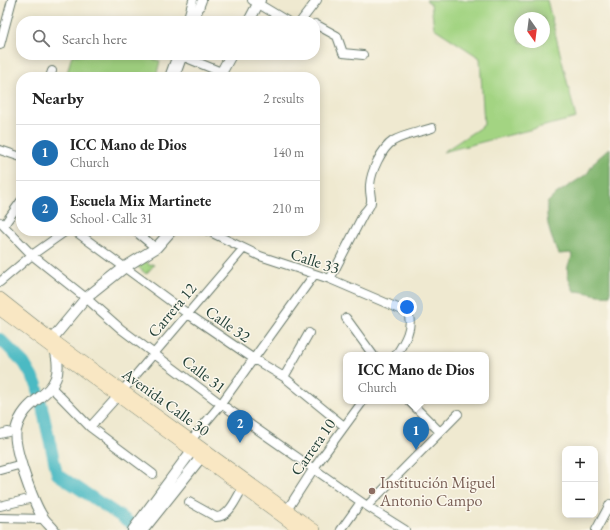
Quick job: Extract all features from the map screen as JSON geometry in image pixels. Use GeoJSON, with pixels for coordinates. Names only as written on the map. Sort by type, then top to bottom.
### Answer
{"type":"FeatureCollection","features":[{"type":"Feature","properties":{"kind":"main road","name":"Avenida Calle 30"},"geometry":{"type":"LineString","coordinates":[[0,298],[120,394]]}},
{"type":"Feature","properties":{"kind":"main road","name":"Avenida Calle 30"},"geometry":{"type":"LineString","coordinates":[[0,310],[57,353],[120,394],[315,530]]}},
{"type":"Feature","properties":{"kind":"main road","name":"Avenida Calle 30"},"geometry":{"type":"LineString","coordinates":[[197,449],[242,489],[300,530]]}},
{"type":"Feature","properties":{"kind":"street"},"geometry":{"type":"LineString","coordinates":[[0,45],[12,0]]}},
{"type":"Feature","properties":{"kind":"street"},"geometry":{"type":"LineString","coordinates":[[188,16],[193,0]]}},
{"type":"Feature","properties":{"kind":"street"},"geometry":{"type":"LineString","coordinates":[[196,16],[202,0]]}},
{"type":"Feature","properties":{"kind":"street"},"geometry":{"type":"LineString","coordinates":[[307,16],[317,0]]}},
{"type":"Feature","properties":{"kind":"street"},"geometry":{"type":"LineString","coordinates":[[251,16],[257,1],[280,16]]}},
{"type":"Feature","properties":{"kind":"street"},"geometry":{"type":"LineString","coordinates":[[0,9],[8,11]]}},
{"type":"Feature","properties":{"kind":"street"},"geometry":{"type":"LineString","coordinates":[[320,27],[337,36],[343,53],[363,55]]}},
{"type":"Feature","properties":{"kind":"street"},"geometry":{"type":"LineString","coordinates":[[172,72],[178,60]]}},
{"type":"Feature","properties":{"kind":"street"},"geometry":{"type":"LineString","coordinates":[[176,72],[179,60]]}},
{"type":"Feature","properties":{"kind":"street"},"geometry":{"type":"LineString","coordinates":[[190,60],[215,72]]}},
{"type":"Feature","properties":{"kind":"street"},"geometry":{"type":"LineString","coordinates":[[222,72],[228,60]]}},
{"type":"Feature","properties":{"kind":"street"},"geometry":{"type":"LineString","coordinates":[[330,279],[364,213],[371,205],[372,199],[370,185],[372,175],[384,152],[393,141],[432,128]]}},
{"type":"Feature","properties":{"kind":"street"},"geometry":{"type":"LineString","coordinates":[[0,150],[16,155]]}},
{"type":"Feature","properties":{"kind":"street"},"geometry":{"type":"LineString","coordinates":[[2,223],[16,207]]}},
{"type":"Feature","properties":{"kind":"street","name":"Calle 31"},"geometry":{"type":"LineString","coordinates":[[2,223],[32,255],[86,298],[121,329],[221,404],[364,504],[405,530]]}},
{"type":"Feature","properties":{"kind":"street"},"geometry":{"type":"LineString","coordinates":[[0,282],[32,255],[59,236]]}},
{"type":"Feature","properties":{"kind":"street","name":"Calle 32"},"geometry":{"type":"LineString","coordinates":[[82,236],[188,314],[254,359],[284,377],[344,426]]}},
{"type":"Feature","properties":{"kind":"street"},"geometry":{"type":"LineString","coordinates":[[141,236],[156,248]]}},
{"type":"Feature","properties":{"kind":"street"},"geometry":{"type":"LineString","coordinates":[[54,530],[44,519],[33,498],[16,440],[16,430],[28,409],[50,388],[59,368],[57,353],[52,340],[86,298],[125,267],[156,248],[167,236]]}},
{"type":"Feature","properties":{"kind":"street","name":"Calle 33"},"geometry":{"type":"LineString","coordinates":[[217,236],[244,250],[282,265],[330,279],[407,312],[411,318],[410,325],[397,352]]}},
{"type":"Feature","properties":{"kind":"street","name":"Carrera 12"},"geometry":{"type":"LineString","coordinates":[[90,427],[244,250]]}},
{"type":"Feature","properties":{"kind":"street"},"geometry":{"type":"LineString","coordinates":[[133,530],[156,505],[197,449],[221,404],[314,275]]}},
{"type":"Feature","properties":{"kind":"street"},"geometry":{"type":"LineString","coordinates":[[346,318],[371,352]]}},
{"type":"Feature","properties":{"kind":"street"},"geometry":{"type":"LineString","coordinates":[[284,377],[309,333]]}},
{"type":"Feature","properties":{"kind":"street"},"geometry":{"type":"LineString","coordinates":[[50,388],[90,427],[153,474]]}},
{"type":"Feature","properties":{"kind":"street","name":"Carrera 10"},"geometry":{"type":"LineString","coordinates":[[287,510],[314,468],[361,404]]}},
{"type":"Feature","properties":{"kind":"street"},"geometry":{"type":"LineString","coordinates":[[412,404],[439,431]]}},
{"type":"Feature","properties":{"kind":"street"},"geometry":{"type":"LineString","coordinates":[[341,530],[364,504],[458,414]]}},
{"type":"Feature","properties":{"kind":"street"},"geometry":{"type":"LineString","coordinates":[[0,470],[22,464]]}},
{"type":"Feature","properties":{"kind":"street"},"geometry":{"type":"LineString","coordinates":[[188,502],[216,517],[223,516],[242,489]]}},
{"type":"Feature","properties":{"kind":"street"},"geometry":{"type":"LineString","coordinates":[[0,506],[33,498]]}},
{"type":"Feature","properties":{"kind":"street"},"geometry":{"type":"LineString","coordinates":[[596,530],[606,519],[610,504]]}},
{"type":"Feature","properties":{"kind":"street"},"geometry":{"type":"LineString","coordinates":[[143,530],[156,505]]}},
{"type":"Feature","properties":{"kind":"street"},"geometry":{"type":"LineString","coordinates":[[0,518],[44,519]]}},
{"type":"Feature","properties":{"kind":"green space"},"geometry":{"type":"Polygon","coordinates":[[[426,0],[547,0],[550,12],[514,12],[514,48],[550,48],[550,12],[576,118],[443,152],[484,125],[480,58],[434,28],[431,4],[426,0]]]}},
{"type":"Feature","properties":{"kind":"green space"},"geometry":{"type":"Polygon","coordinates":[[[71,60],[160,61],[157,72],[67,72],[71,60]]]}},
{"type":"Feature","properties":{"kind":"green space"},"geometry":{"type":"Polygon","coordinates":[[[610,148],[610,295],[574,291],[568,274],[568,266],[572,257],[571,253],[559,254],[549,230],[547,203],[556,194],[587,174],[595,161],[610,148]]]}},
{"type":"Feature","properties":{"kind":"green space"},"geometry":{"type":"Polygon","coordinates":[[[145,259],[149,265],[154,265],[146,274],[136,265],[145,259]]]}},
{"type":"Feature","properties":{"kind":"waterway"},"geometry":{"type":"LineString","coordinates":[[0,339],[24,363],[37,385],[57,474],[141,530]]}},
{"type":"Feature","properties":{"kind":"place","name":"Escuela Mix Martinete"},"geometry":{"type":"Point","coordinates":[240,443]}},
{"type":"Feature","properties":{"kind":"place","name":"ICC Mano de Dios"},"geometry":{"type":"Point","coordinates":[416,450]}},
{"type":"Feature","properties":{"kind":"place","name":"Institución Miguel Antonio Campo"},"geometry":{"type":"Point","coordinates":[372,491]}}]}
